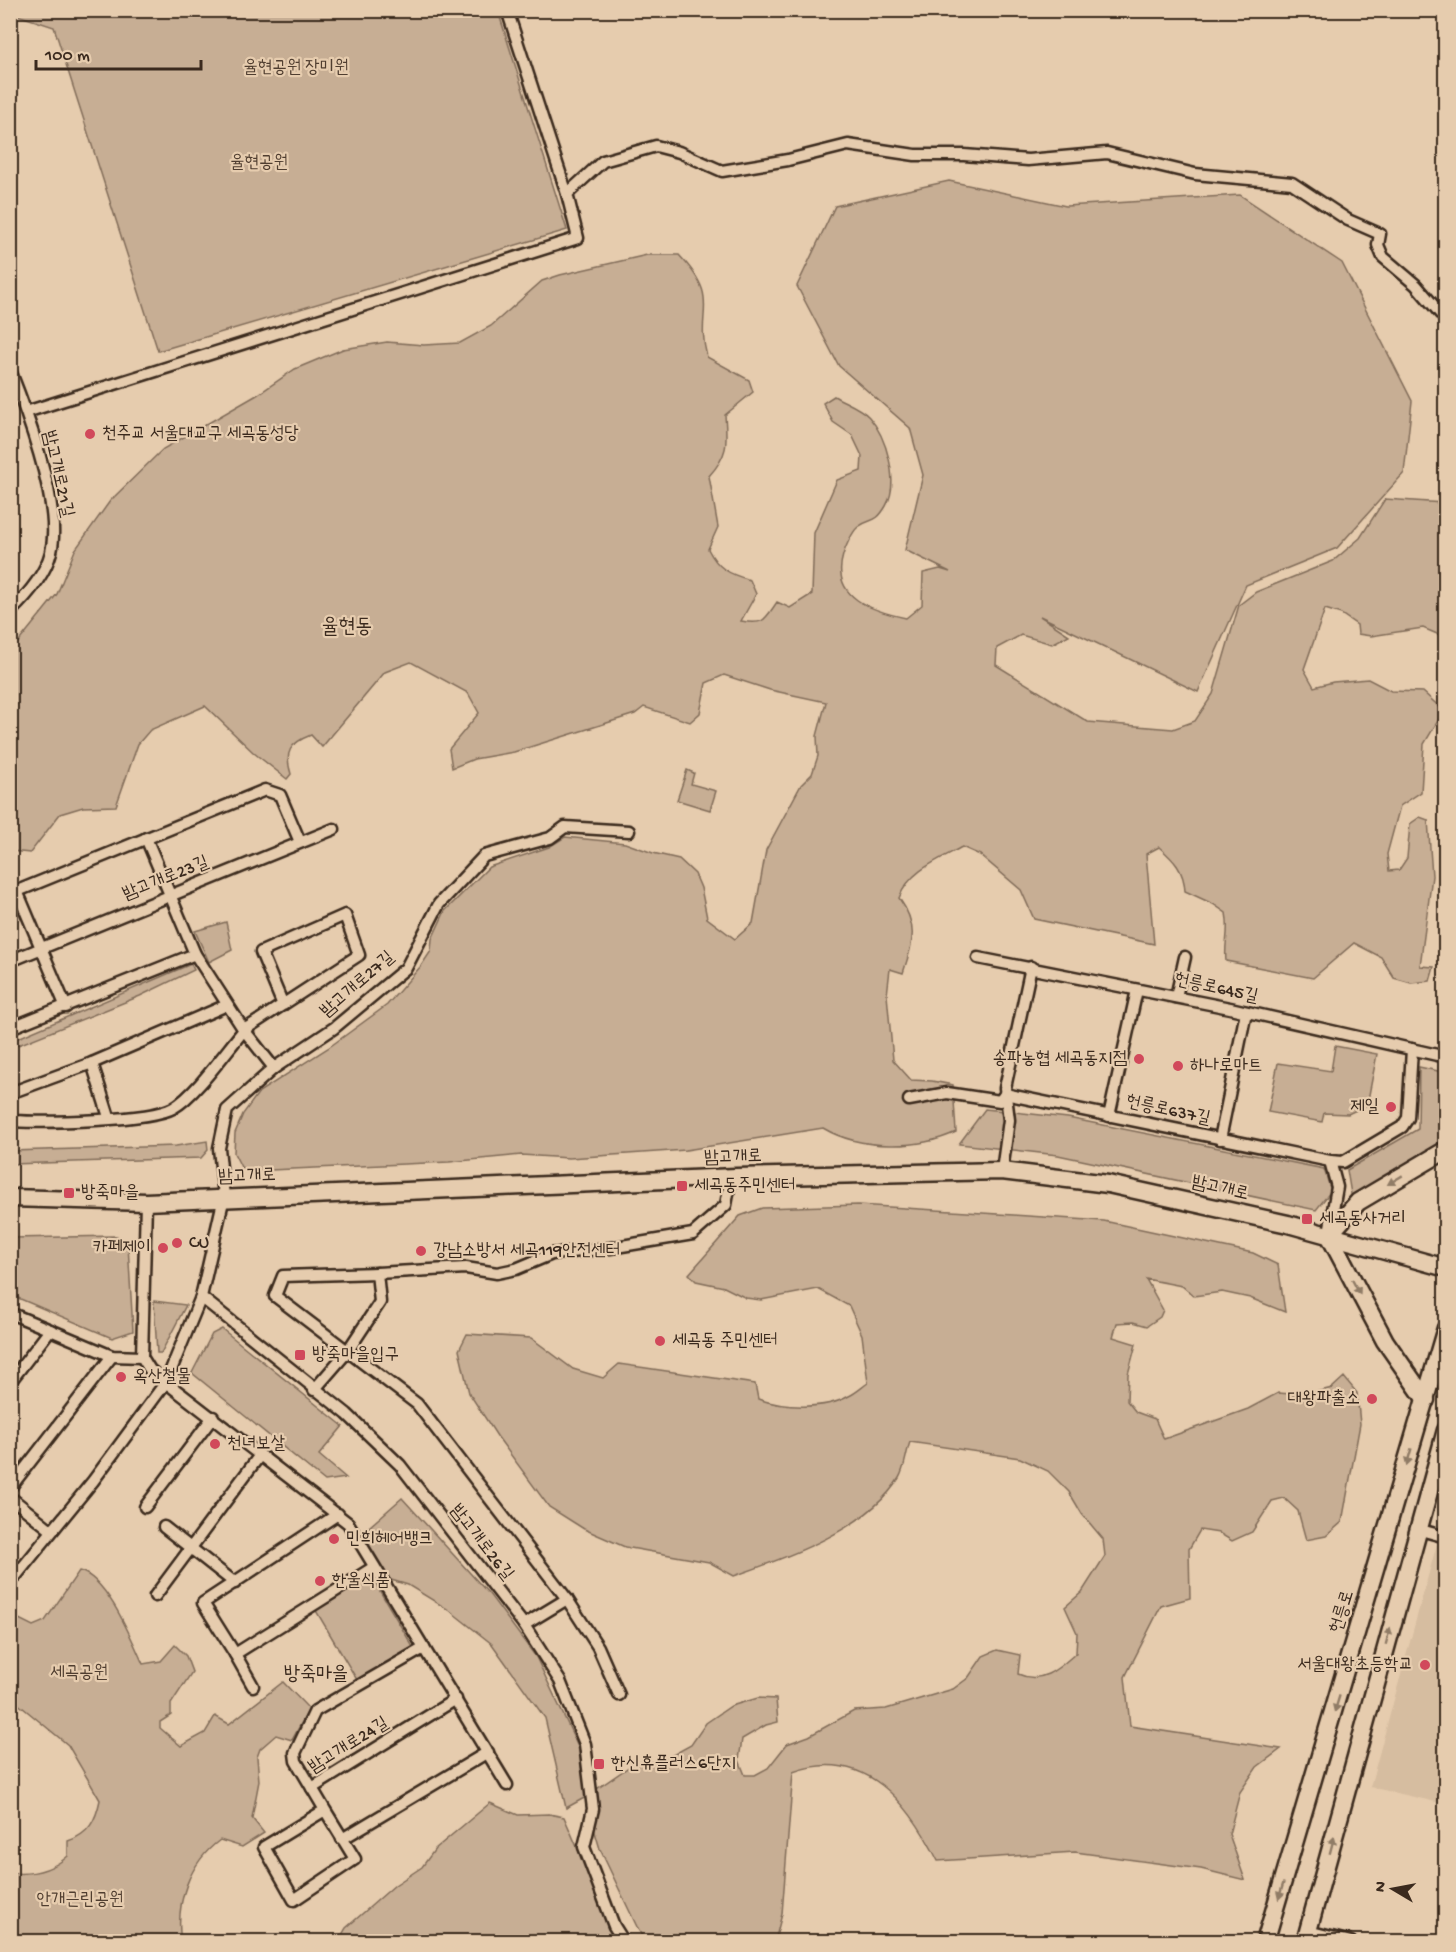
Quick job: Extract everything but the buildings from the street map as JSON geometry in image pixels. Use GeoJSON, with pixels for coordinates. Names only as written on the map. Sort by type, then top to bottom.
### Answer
{"type":"FeatureCollection","features":[{"type":"Feature","properties":{"kind":"main road"},"geometry":{"type":"LineString","coordinates":[[1426,1400],[1385,1341],[1329,1235],[1358,1202],[1446,1149]]}},
{"type":"Feature","properties":{"kind":"main road","name":"밤고개로"},"geometry":{"type":"LineString","coordinates":[[10,1198],[146,1202],[224,1197],[446,1191],[731,1177],[1002,1171],[1108,1184],[1329,1235],[1446,1269]]}},
{"type":"Feature","properties":{"kind":"main road","name":"헌릉로"},"geometry":{"type":"LineString","coordinates":[[1265,1941],[1446,1328]]}},
{"type":"Feature","properties":{"kind":"main road"},"geometry":{"type":"LineString","coordinates":[[1306,1936],[1416,1529],[1441,1460],[1446,1430]]}},
{"type":"Feature","properties":{"kind":"street"},"geometry":{"type":"LineString","coordinates":[[26,412],[578,238],[567,194],[507,10]]}},
{"type":"Feature","properties":{"kind":"street"},"geometry":{"type":"LineString","coordinates":[[567,194],[603,161],[656,146],[679,152],[722,171],[788,160],[848,145],[915,155],[963,155],[1028,160],[1107,153],[1195,174],[1292,183],[1348,220],[1380,234],[1378,245],[1383,257],[1416,285],[1446,320]]}},
{"type":"Feature","properties":{"kind":"street","name":"밤고개로21길"},"geometry":{"type":"LineString","coordinates":[[10,370],[26,412],[50,500],[54,533],[51,552],[43,573],[10,612]]}},
{"type":"Feature","properties":{"kind":"street"},"geometry":{"type":"LineString","coordinates":[[66,1007],[42,948],[14,893],[265,790],[280,795],[300,842]]}},
{"type":"Feature","properties":{"kind":"street","name":"밤고개로27길"},"geometry":{"type":"LineString","coordinates":[[224,1197],[219,1148],[226,1110],[274,1068],[334,1028],[406,968],[438,904],[484,856],[550,838],[565,827],[630,831]]}},
{"type":"Feature","properties":{"kind":"street","name":"밤고개로23길"},"geometry":{"type":"LineString","coordinates":[[10,961],[334,829]]}},
{"type":"Feature","properties":{"kind":"street"},"geometry":{"type":"LineString","coordinates":[[146,838],[195,954],[244,1030],[274,1068]]}},
{"type":"Feature","properties":{"kind":"street","name":"밤고개로27길"},"geometry":{"type":"LineString","coordinates":[[10,1117],[14,1121],[42,1123],[109,1117],[134,1118],[172,1108],[201,1082],[244,1030],[283,1005],[359,955],[345,915],[261,952],[283,1005]]}},
{"type":"Feature","properties":{"kind":"street"},"geometry":{"type":"LineString","coordinates":[[10,1028],[195,954]]}},
{"type":"Feature","properties":{"kind":"street"},"geometry":{"type":"LineString","coordinates":[[1176,997],[1185,957]]}},
{"type":"Feature","properties":{"kind":"street","name":"헌릉로645길"},"geometry":{"type":"LineString","coordinates":[[978,958],[1176,997],[1446,1056]]}},
{"type":"Feature","properties":{"kind":"street"},"geometry":{"type":"LineString","coordinates":[[1002,1171],[1009,1120],[1005,1094],[1015,1032],[1031,967]]}},
{"type":"Feature","properties":{"kind":"street","name":"헌릉로637길"},"geometry":{"type":"LineString","coordinates":[[1109,1116],[1137,990]]}},
{"type":"Feature","properties":{"kind":"street"},"geometry":{"type":"LineString","coordinates":[[10,1093],[92,1063],[227,1005]]}},
{"type":"Feature","properties":{"kind":"street","name":"헌릉로637길"},"geometry":{"type":"LineString","coordinates":[[1220,1139],[1246,1012]]}},
{"type":"Feature","properties":{"kind":"street"},"geometry":{"type":"LineString","coordinates":[[1329,1235],[1337,1186],[1330,1161],[1343,1162],[1402,1127],[1408,1118],[1412,1050]]}},
{"type":"Feature","properties":{"kind":"street"},"geometry":{"type":"LineString","coordinates":[[92,1063],[109,1117]]}},
{"type":"Feature","properties":{"kind":"street"},"geometry":{"type":"LineString","coordinates":[[909,1100],[947,1093],[1000,1101],[1005,1094]]}},
{"type":"Feature","properties":{"kind":"street","name":"헌릉로637길"},"geometry":{"type":"LineString","coordinates":[[1005,1094],[1330,1161]]}},
{"type":"Feature","properties":{"kind":"street"},"geometry":{"type":"LineString","coordinates":[[314,1390],[347,1352],[380,1302],[377,1273],[466,1268],[497,1274],[552,1254],[610,1248],[693,1234],[726,1205],[731,1177]]}},
{"type":"Feature","properties":{"kind":"street"},"geometry":{"type":"LineString","coordinates":[[10,1583],[93,1481],[166,1382],[201,1297],[224,1197]]}},
{"type":"Feature","properties":{"kind":"street"},"geometry":{"type":"LineString","coordinates":[[146,1202],[142,1357],[150,1370],[338,1514],[356,1534],[507,1785]]}},
{"type":"Feature","properties":{"kind":"street","name":"밤고개로26길"},"geometry":{"type":"LineString","coordinates":[[377,1273],[283,1276],[275,1296],[417,1404],[567,1599],[598,1647],[619,1695]]}},
{"type":"Feature","properties":{"kind":"street","name":"밤고개로26길"},"geometry":{"type":"LineString","coordinates":[[201,1297],[314,1390],[347,1414],[400,1465],[524,1625],[560,1681],[585,1744],[593,1809],[584,1847],[604,1900],[624,1941]]}},
{"type":"Feature","properties":{"kind":"street"},"geometry":{"type":"LineString","coordinates":[[10,1313],[112,1356],[142,1357]]}},
{"type":"Feature","properties":{"kind":"street"},"geometry":{"type":"LineString","coordinates":[[10,1382],[50,1330]]}},
{"type":"Feature","properties":{"kind":"street"},"geometry":{"type":"LineString","coordinates":[[10,1488],[112,1356]]}},
{"type":"Feature","properties":{"kind":"street"},"geometry":{"type":"LineString","coordinates":[[145,1507],[213,1417]]}},
{"type":"Feature","properties":{"kind":"street"},"geometry":{"type":"LineString","coordinates":[[154,1596],[260,1455]]}},
{"type":"Feature","properties":{"kind":"street"},"geometry":{"type":"LineString","coordinates":[[10,1497],[51,1530]]}},
{"type":"Feature","properties":{"kind":"street"},"geometry":{"type":"LineString","coordinates":[[253,1686],[203,1603],[338,1514]]}},
{"type":"Feature","properties":{"kind":"street"},"geometry":{"type":"LineString","coordinates":[[164,1527],[235,1583]]}},
{"type":"Feature","properties":{"kind":"street"},"geometry":{"type":"LineString","coordinates":[[1416,1529],[1446,1538]]}},
{"type":"Feature","properties":{"kind":"street"},"geometry":{"type":"LineString","coordinates":[[235,1654],[374,1567]]}},
{"type":"Feature","properties":{"kind":"street"},"geometry":{"type":"LineString","coordinates":[[524,1625],[567,1599]]}},
{"type":"Feature","properties":{"kind":"street"},"geometry":{"type":"LineString","coordinates":[[312,1788],[296,1761],[295,1753],[315,1711],[424,1648]]}},
{"type":"Feature","properties":{"kind":"street","name":"밤고개로24길"},"geometry":{"type":"LineString","coordinates":[[342,1839],[312,1788],[456,1699]]}},
{"type":"Feature","properties":{"kind":"street"},"geometry":{"type":"LineString","coordinates":[[325,1810],[264,1847],[294,1900],[355,1859],[342,1839],[488,1752]]}},
{"type":"Feature","properties":{"kind":"street"},"geometry":{"type":"LineString","coordinates":[[1306,1936],[1351,1941]]}},
{"type":"Feature","properties":{"kind":"shaded area","name":"서울대왕초등학교"},"geometry":{"type":"Polygon","coordinates":[[[1438,1540],[1446,1542],[1445,1804],[1370,1787],[1438,1540]]]}},
{"type":"Feature","properties":{"kind":"green space","name":"율현공원"},"geometry":{"type":"Polygon","coordinates":[[[10,11],[498,11],[567,230],[158,351],[54,27],[10,11]]]}},
{"type":"Feature","properties":{"kind":"green space"},"geometry":{"type":"Polygon","coordinates":[[[949,181],[1066,206],[1240,195],[1342,263],[1412,401],[1404,473],[1337,548],[1246,585],[1198,692],[1040,616],[1069,635],[1052,644],[1021,635],[997,648],[996,665],[1088,722],[1173,729],[1195,721],[1213,694],[1239,605],[1256,592],[1333,561],[1360,538],[1385,499],[1443,503],[1442,636],[1423,628],[1371,636],[1358,634],[1357,625],[1341,614],[1325,609],[1304,669],[1314,687],[1333,682],[1368,679],[1391,691],[1423,692],[1444,711],[1424,744],[1421,792],[1400,806],[1387,854],[1389,871],[1399,870],[1407,858],[1410,824],[1420,817],[1428,820],[1432,876],[1420,966],[1434,967],[1430,981],[1411,983],[1394,978],[1381,957],[1354,943],[1313,978],[1226,961],[1226,913],[1185,891],[1183,877],[1177,866],[1159,847],[1146,854],[1154,944],[1034,919],[1021,890],[980,855],[962,847],[917,873],[899,898],[912,926],[911,943],[903,973],[890,969],[887,995],[893,1060],[911,1080],[953,1085],[956,1132],[924,1142],[889,1145],[854,1140],[823,1128],[686,1150],[569,1158],[521,1155],[449,1162],[248,1171],[241,1167],[234,1153],[235,1133],[243,1114],[259,1092],[328,1048],[387,1005],[431,951],[432,939],[445,911],[489,867],[549,847],[565,837],[625,843],[679,859],[695,874],[701,888],[707,918],[735,939],[753,923],[766,850],[801,785],[812,774],[818,756],[817,736],[826,702],[770,690],[724,675],[706,683],[700,713],[690,722],[644,707],[635,714],[610,722],[514,752],[474,759],[452,768],[449,749],[479,713],[468,693],[411,662],[385,672],[322,747],[311,735],[298,741],[290,749],[288,760],[291,774],[287,779],[254,753],[205,706],[150,730],[138,744],[116,806],[83,807],[60,814],[30,853],[11,851],[11,651],[57,594],[75,550],[110,501],[163,449],[257,395],[295,369],[343,349],[387,342],[424,345],[460,343],[491,326],[542,281],[647,255],[679,255],[692,271],[704,295],[703,327],[707,357],[749,380],[753,392],[725,415],[725,448],[716,468],[709,476],[718,527],[708,549],[725,570],[750,580],[756,594],[741,621],[759,622],[766,617],[777,602],[790,608],[812,594],[814,533],[837,480],[861,471],[862,456],[852,435],[833,422],[823,403],[834,396],[866,414],[875,425],[886,447],[892,485],[890,496],[882,512],[853,532],[843,555],[841,570],[843,582],[857,600],[880,611],[906,618],[922,605],[923,573],[940,569],[950,572],[905,550],[923,475],[910,428],[839,366],[797,286],[835,206],[949,181]]]}},
{"type":"Feature","properties":{"kind":"green space"},"geometry":{"type":"Polygon","coordinates":[[[687,770],[694,773],[691,784],[716,791],[710,810],[677,800],[687,770]]]}},
{"type":"Feature","properties":{"kind":"green space"},"geometry":{"type":"Polygon","coordinates":[[[226,922],[232,950],[209,962],[195,931],[226,922]]]}},
{"type":"Feature","properties":{"kind":"green space"},"geometry":{"type":"Polygon","coordinates":[[[191,964],[194,970],[140,996],[11,1048],[11,1041],[191,964]]]}},
{"type":"Feature","properties":{"kind":"green space"},"geometry":{"type":"Polygon","coordinates":[[[1335,1046],[1377,1054],[1367,1105],[1348,1114],[1324,1113],[1322,1122],[1268,1112],[1278,1063],[1331,1071],[1335,1046]]]}},
{"type":"Feature","properties":{"kind":"green space"},"geometry":{"type":"Polygon","coordinates":[[[1419,1067],[1438,1071],[1445,1080],[1443,1143],[1352,1200],[1347,1170],[1418,1129],[1419,1067]]]}},
{"type":"Feature","properties":{"kind":"green space"},"geometry":{"type":"Polygon","coordinates":[[[985,1109],[1068,1118],[1324,1169],[1331,1191],[1316,1210],[1058,1155],[959,1144],[985,1109]]]}},
{"type":"Feature","properties":{"kind":"green space"},"geometry":{"type":"Polygon","coordinates":[[[207,1141],[208,1150],[201,1158],[11,1164],[11,1151],[176,1146],[207,1141]]]}},
{"type":"Feature","properties":{"kind":"green space"},"geometry":{"type":"Polygon","coordinates":[[[858,1205],[1104,1221],[1253,1253],[1278,1265],[1285,1312],[1250,1298],[1222,1292],[1194,1296],[1182,1286],[1146,1279],[1163,1310],[1160,1317],[1147,1326],[1133,1322],[1117,1323],[1113,1337],[1136,1344],[1128,1374],[1127,1401],[1136,1412],[1155,1419],[1164,1439],[1248,1409],[1278,1393],[1304,1395],[1332,1388],[1344,1377],[1357,1393],[1360,1424],[1342,1522],[1326,1536],[1306,1540],[1298,1511],[1284,1498],[1272,1501],[1252,1532],[1232,1541],[1219,1533],[1200,1530],[1189,1549],[1190,1598],[1161,1606],[1125,1677],[1130,1726],[1281,1749],[1257,1767],[1240,1792],[1229,1834],[1245,1880],[1201,1869],[1075,1852],[938,1861],[913,1819],[882,1785],[863,1773],[842,1767],[819,1766],[793,1772],[782,1914],[775,1941],[645,1941],[639,1931],[600,1849],[590,1815],[594,1791],[636,1762],[660,1762],[691,1745],[706,1723],[731,1706],[758,1698],[776,1699],[778,1722],[766,1725],[742,1739],[739,1760],[745,1775],[755,1775],[768,1768],[787,1744],[809,1736],[854,1711],[886,1709],[953,1689],[968,1678],[983,1656],[997,1650],[1020,1655],[1018,1674],[1035,1677],[1050,1673],[1076,1653],[1077,1633],[1065,1607],[1082,1592],[1105,1556],[1103,1539],[1082,1514],[1069,1492],[1048,1471],[1020,1458],[910,1442],[899,1478],[868,1512],[825,1539],[802,1550],[734,1576],[709,1562],[625,1547],[584,1529],[549,1507],[469,1393],[459,1350],[467,1334],[531,1338],[573,1369],[603,1378],[619,1364],[755,1384],[758,1399],[779,1404],[804,1406],[839,1401],[868,1383],[862,1335],[849,1306],[818,1289],[761,1300],[746,1298],[724,1287],[696,1281],[689,1274],[740,1216],[762,1208],[858,1205]]]}},
{"type":"Feature","properties":{"kind":"green space"},"geometry":{"type":"Polygon","coordinates":[[[117,1236],[128,1245],[133,1331],[112,1338],[11,1295],[11,1238],[117,1236]]]}},
{"type":"Feature","properties":{"kind":"green space"},"geometry":{"type":"Polygon","coordinates":[[[154,1301],[186,1305],[161,1353],[157,1353],[154,1301]]]}},
{"type":"Feature","properties":{"kind":"green space"},"geometry":{"type":"Polygon","coordinates":[[[222,1329],[343,1426],[319,1455],[346,1478],[325,1481],[192,1373],[212,1334],[222,1329]]]}},
{"type":"Feature","properties":{"kind":"green space"},"geometry":{"type":"Polygon","coordinates":[[[402,1498],[489,1594],[536,1657],[578,1746],[586,1797],[566,1808],[545,1718],[492,1644],[449,1610],[408,1585],[388,1579],[361,1534],[402,1498]]]}},
{"type":"Feature","properties":{"kind":"green space","name":"세곡공원"},"geometry":{"type":"Polygon","coordinates":[[[79,1571],[89,1576],[109,1597],[143,1664],[161,1661],[175,1645],[186,1656],[192,1672],[171,1704],[171,1715],[160,1722],[160,1728],[181,1746],[205,1733],[215,1716],[229,1724],[283,1682],[309,1709],[292,1740],[276,1735],[260,1749],[257,1757],[259,1781],[252,1818],[264,1833],[242,1847],[220,1840],[209,1849],[192,1872],[180,1912],[181,1941],[11,1941],[11,1873],[41,1871],[62,1861],[68,1856],[68,1841],[81,1834],[90,1825],[100,1800],[68,1745],[11,1698],[11,1615],[33,1626],[45,1621],[79,1571]]]}},
{"type":"Feature","properties":{"kind":"green space"},"geometry":{"type":"Polygon","coordinates":[[[371,1576],[413,1647],[357,1680],[315,1609],[371,1576]]]}},
{"type":"Feature","properties":{"kind":"green space"},"geometry":{"type":"Polygon","coordinates":[[[490,1803],[518,1815],[549,1814],[564,1817],[618,1941],[338,1942],[346,1928],[395,1885],[422,1867],[435,1849],[490,1803]]]}},
{"type":"Feature","properties":{"kind":"place","name":"천주교 서울대교구 세곡동성당"},"geometry":{"type":"Point","coordinates":[90,434]}},
{"type":"Feature","properties":{"kind":"place","name":"송파농협 세곡동지점"},"geometry":{"type":"Point","coordinates":[1139,1059]}},
{"type":"Feature","properties":{"kind":"place","name":"하나로마트"},"geometry":{"type":"Point","coordinates":[1178,1066]}},
{"type":"Feature","properties":{"kind":"place","name":"제일"},"geometry":{"type":"Point","coordinates":[1391,1107]}},
{"type":"Feature","properties":{"kind":"place","name":"세곡동주민센터"},"geometry":{"type":"Point","coordinates":[682,1186]}},
{"type":"Feature","properties":{"kind":"place","name":"방죽마을"},"geometry":{"type":"Point","coordinates":[69,1193]}},
{"type":"Feature","properties":{"kind":"place","name":"세곡동사거리"},"geometry":{"type":"Point","coordinates":[1307,1219]}},
{"type":"Feature","properties":{"kind":"place","name":"CU"},"geometry":{"type":"Point","coordinates":[177,1243]}},
{"type":"Feature","properties":{"kind":"place","name":"카페제이"},"geometry":{"type":"Point","coordinates":[163,1248]}},
{"type":"Feature","properties":{"kind":"place","name":"강남소방서 세곡119안전센터"},"geometry":{"type":"Point","coordinates":[421,1251]}},
{"type":"Feature","properties":{"kind":"place","name":"세곡동 주민센터"},"geometry":{"type":"Point","coordinates":[660,1341]}},
{"type":"Feature","properties":{"kind":"place","name":"방죽마을입구"},"geometry":{"type":"Point","coordinates":[300,1355]}},
{"type":"Feature","properties":{"kind":"place","name":"옥산철물"},"geometry":{"type":"Point","coordinates":[121,1377]}},
{"type":"Feature","properties":{"kind":"place","name":"대왕파출소"},"geometry":{"type":"Point","coordinates":[1372,1399]}},
{"type":"Feature","properties":{"kind":"place","name":"천녀보살"},"geometry":{"type":"Point","coordinates":[215,1444]}},
{"type":"Feature","properties":{"kind":"place","name":"민희헤어뱅크"},"geometry":{"type":"Point","coordinates":[334,1539]}},
{"type":"Feature","properties":{"kind":"place","name":"한울식품"},"geometry":{"type":"Point","coordinates":[320,1581]}},
{"type":"Feature","properties":{"kind":"place","name":"서울대왕초등학교"},"geometry":{"type":"Point","coordinates":[1425,1665]}},
{"type":"Feature","properties":{"kind":"place","name":"한신휴플러스6단지"},"geometry":{"type":"Point","coordinates":[599,1764]}},
{"type":"Feature","properties":{"kind":"district","name":"율현동"},"geometry":{"type":"Point","coordinates":[347,628]}},
{"type":"Feature","properties":{"kind":"district","name":"방죽마을"},"geometry":{"type":"Point","coordinates":[316,1675]}},
{"type":"Feature","properties":{"kind":"park label","name":"율현공원 장미원"},"geometry":{"type":"Point","coordinates":[296,68]}},
{"type":"Feature","properties":{"kind":"park label","name":"안개근린공원"},"geometry":{"type":"Point","coordinates":[80,1900]}}]}
